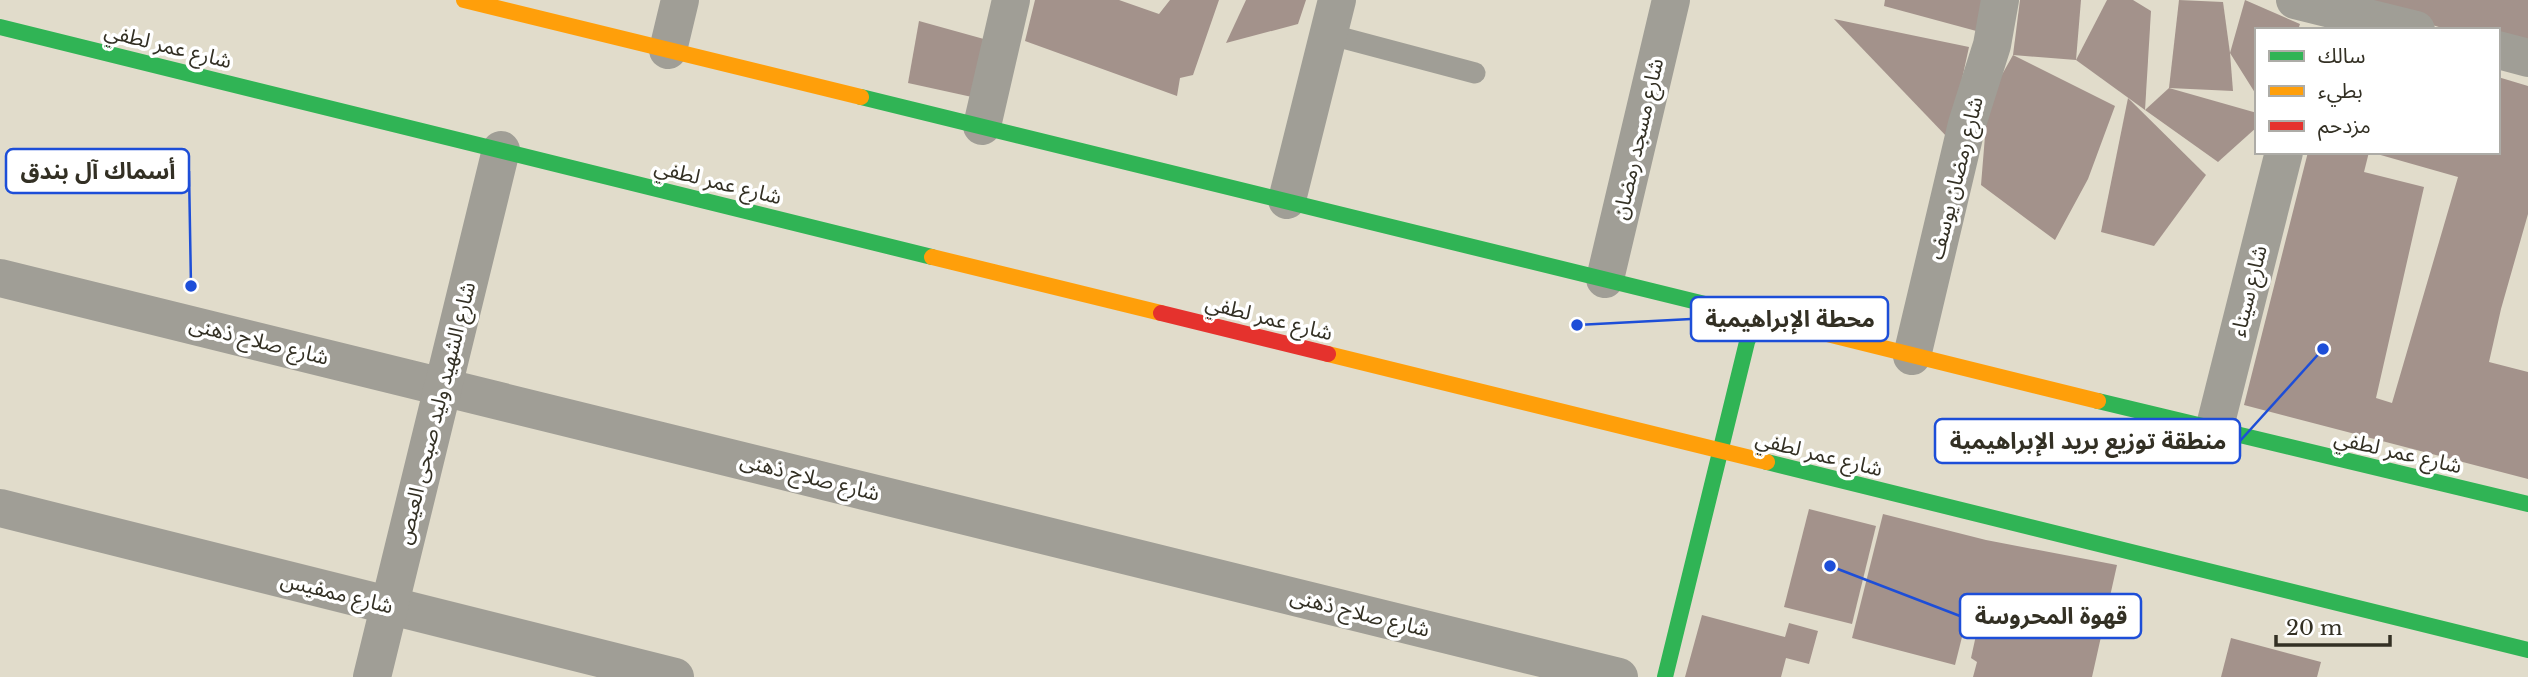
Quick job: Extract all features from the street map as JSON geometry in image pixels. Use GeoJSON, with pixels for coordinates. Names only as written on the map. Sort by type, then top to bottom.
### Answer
{"type":"FeatureCollection","features":[{"type":"Feature","properties":{"kind":"street","name":"شارع عمر لطفي"},"geometry":{"type":"LineString","coordinates":[[464,0],[1287,200],[2214,430],[2528,504]]}},
{"type":"Feature","properties":{"kind":"street"},"geometry":{"type":"LineString","coordinates":[[668,50],[680,0]]}},
{"type":"Feature","properties":{"kind":"street"},"geometry":{"type":"LineString","coordinates":[[982,126],[1011,0]]}},
{"type":"Feature","properties":{"kind":"street","name":"شارع مسجد رمضان"},"geometry":{"type":"LineString","coordinates":[[1605,279],[1671,0]]}},
{"type":"Feature","properties":{"kind":"street","name":"شارع رمضان يوسف"},"geometry":{"type":"LineString","coordinates":[[1912,356],[1967,124],[1992,45],[2000,0]]}},
{"type":"Feature","properties":{"kind":"street"},"geometry":{"type":"LineString","coordinates":[[2310,12],[2404,28]]}},
{"type":"Feature","properties":{"kind":"street"},"geometry":{"type":"LineString","coordinates":[[1287,200],[1332,17]]}},
{"type":"Feature","properties":{"kind":"street","name":"شارع عمر لطفي"},"geometry":{"type":"LineString","coordinates":[[0,27],[2528,650]]}},
{"type":"Feature","properties":{"kind":"street"},"geometry":{"type":"LineString","coordinates":[[2500,51],[2528,58]]}},
{"type":"Feature","properties":{"kind":"street","name":"شارع الشهيد وليد صبحى العيص"},"geometry":{"type":"LineString","coordinates":[[372,677],[500,150]]}},
{"type":"Feature","properties":{"kind":"street","name":"شارع سيناء"},"geometry":{"type":"LineString","coordinates":[[2214,430],[2283,154]]}},
{"type":"Feature","properties":{"kind":"street","name":"شارع صلاح ذهنى"},"geometry":{"type":"LineString","coordinates":[[0,278],[1619,677]]}},
{"type":"Feature","properties":{"kind":"street"},"geometry":{"type":"LineString","coordinates":[[1665,677],[1746,342],[1757,317]]}},
{"type":"Feature","properties":{"kind":"street","name":"شارع ممفيس"},"geometry":{"type":"LineString","coordinates":[[0,509],[675,677]]}},
{"type":"Feature","properties":{"kind":"lane"},"geometry":{"type":"LineString","coordinates":[[1332,17],[1475,73]]}},
{"type":"Feature","properties":{"kind":"building"},"geometry":{"type":"Polygon","coordinates":[[[1035,0],[1119,0],[1159,14],[1170,0],[1219,0],[1193,75],[1180,78],[1177,96],[1025,41],[1035,0]]]}},
{"type":"Feature","properties":{"kind":"building"},"geometry":{"type":"Polygon","coordinates":[[[1246,0],[1306,0],[1298,24],[1226,43],[1246,0]]]}},
{"type":"Feature","properties":{"kind":"building"},"geometry":{"type":"Polygon","coordinates":[[[1885,0],[1986,0],[1980,32],[1884,6],[1885,0]]]}},
{"type":"Feature","properties":{"kind":"building"},"geometry":{"type":"Polygon","coordinates":[[[2020,0],[2081,0],[2076,60],[2013,55],[2020,0]]]}},
{"type":"Feature","properties":{"kind":"building"},"geometry":{"type":"Polygon","coordinates":[[[2107,0],[2133,0],[2151,11],[2145,110],[2076,60],[2107,0]]]}},
{"type":"Feature","properties":{"kind":"building"},"geometry":{"type":"Polygon","coordinates":[[[2179,0],[2223,2],[2233,91],[2169,88],[2179,0]]]}},
{"type":"Feature","properties":{"kind":"building"},"geometry":{"type":"Polygon","coordinates":[[[2245,0],[2300,24],[2299,28],[2255,28],[2255,93],[2230,53],[2245,0]]]}},
{"type":"Feature","properties":{"kind":"building"},"geometry":{"type":"Polygon","coordinates":[[[2348,0],[2528,0],[2528,50],[2500,43],[2500,28],[2442,28],[2348,0]]]}},
{"type":"Feature","properties":{"kind":"building"},"geometry":{"type":"Polygon","coordinates":[[[1834,19],[1969,47],[1949,139],[1834,19]]]}},
{"type":"Feature","properties":{"kind":"building"},"geometry":{"type":"Polygon","coordinates":[[[919,21],[991,41],[972,97],[908,83],[919,21]]]}},
{"type":"Feature","properties":{"kind":"building"},"geometry":{"type":"Polygon","coordinates":[[[2013,55],[2115,106],[2088,179],[2055,240],[1981,185],[1985,136],[1971,130],[2013,55]]]}},
{"type":"Feature","properties":{"kind":"building"},"geometry":{"type":"Polygon","coordinates":[[[2500,78],[2528,86],[2528,214],[2489,362],[2528,372],[2528,479],[2244,405],[2307,154],[2368,154],[2364,172],[2424,187],[2376,398],[2392,403],[2458,177],[2377,154],[2500,154],[2500,78]]]}},
{"type":"Feature","properties":{"kind":"building"},"geometry":{"type":"Polygon","coordinates":[[[2169,88],[2255,112],[2255,129],[2218,162],[2145,110],[2169,88]]]}},
{"type":"Feature","properties":{"kind":"building"},"geometry":{"type":"Polygon","coordinates":[[[2128,98],[2206,175],[2154,246],[2101,232],[2128,98]]]}},
{"type":"Feature","properties":{"kind":"building"},"geometry":{"type":"Polygon","coordinates":[[[1809,509],[1876,526],[1852,624],[1784,607],[1809,509]]]}},
{"type":"Feature","properties":{"kind":"building"},"geometry":{"type":"Polygon","coordinates":[[[1883,514],[1986,540],[2117,565],[2092,677],[1973,677],[1977,662],[1971,658],[1980,617],[1968,613],[1955,665],[1852,638],[1883,514]]]}},
{"type":"Feature","properties":{"kind":"building"},"geometry":{"type":"Polygon","coordinates":[[[1702,615],[1785,637],[1789,623],[1818,631],[1809,664],[1786,658],[1781,677],[1685,677],[1702,615]]]}},
{"type":"Feature","properties":{"kind":"building"},"geometry":{"type":"Polygon","coordinates":[[[2231,638],[2321,662],[2317,677],[2221,677],[2231,638]]]}},
{"type":"Feature","properties":{"kind":"traffic: fast"},"geometry":{"type":"LineString","coordinates":[[0,27],[932,257]]}},
{"type":"Feature","properties":{"kind":"traffic: fast"},"geometry":{"type":"LineString","coordinates":[[861,97],[1807,329]]}},
{"type":"Feature","properties":{"kind":"traffic: fast"},"geometry":{"type":"LineString","coordinates":[[1665,677],[1747,342],[1757,317]]}},
{"type":"Feature","properties":{"kind":"traffic: fast"},"geometry":{"type":"LineString","coordinates":[[2098,401],[2528,504]]}},
{"type":"Feature","properties":{"kind":"traffic: fast"},"geometry":{"type":"LineString","coordinates":[[1767,462],[2528,650]]}},
{"type":"Feature","properties":{"kind":"traffic: slow"},"geometry":{"type":"LineString","coordinates":[[464,0],[861,97]]}},
{"type":"Feature","properties":{"kind":"traffic: slow"},"geometry":{"type":"LineString","coordinates":[[932,257],[1161,313]]}},
{"type":"Feature","properties":{"kind":"traffic: slow"},"geometry":{"type":"LineString","coordinates":[[1807,329],[2098,401]]}},
{"type":"Feature","properties":{"kind":"traffic: slow"},"geometry":{"type":"LineString","coordinates":[[1328,354],[1767,462]]}},
{"type":"Feature","properties":{"kind":"traffic: jam"},"geometry":{"type":"LineString","coordinates":[[1161,313],[1328,354]]}},
{"type":"Feature","properties":{"kind":"place","name":"أسماك آل بندق"},"geometry":{"type":"Point","coordinates":[191,286]}},
{"type":"Feature","properties":{"kind":"place","name":"محطة الإبراهيمية"},"geometry":{"type":"Point","coordinates":[1577,325]}},
{"type":"Feature","properties":{"kind":"place","name":"منطقة توزيع بريد الإبراهيمية"},"geometry":{"type":"Point","coordinates":[2323,349]}},
{"type":"Feature","properties":{"kind":"place","name":"قهوة المحروسة"},"geometry":{"type":"Point","coordinates":[1830,566]}}]}
